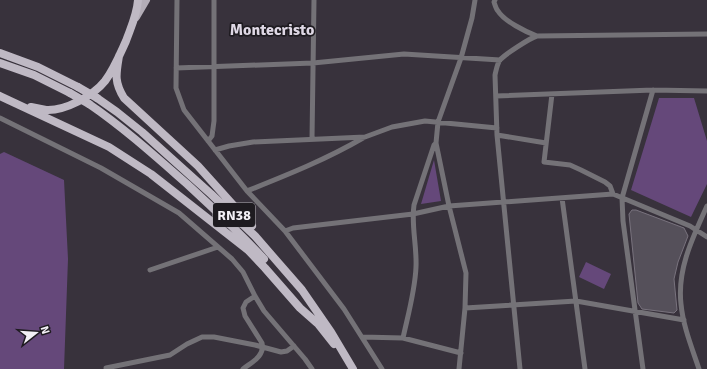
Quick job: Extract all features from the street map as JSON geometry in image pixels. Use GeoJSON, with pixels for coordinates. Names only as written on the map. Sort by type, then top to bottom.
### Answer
{"type":"FeatureCollection","features":[{"type":"Feature","properties":{"kind":"highway"},"geometry":{"type":"LineString","coordinates":[[20,105],[46,110],[60,109],[89,95],[104,82],[119,56],[135,18],[138,0]]}},
{"type":"Feature","properties":{"kind":"highway","name":"RN38"},"geometry":{"type":"LineString","coordinates":[[0,53],[38,67],[78,87],[117,112],[142,132],[234,215],[275,258],[302,290],[332,332],[353,369]]}},
{"type":"Feature","properties":{"kind":"highway"},"geometry":{"type":"LineString","coordinates":[[119,56],[116,78],[117,85],[124,98],[198,166],[213,182],[279,258],[302,290]]}},
{"type":"Feature","properties":{"kind":"highway","name":"RN38"},"geometry":{"type":"LineString","coordinates":[[0,63],[34,75],[70,93],[89,104],[136,139],[233,227],[267,262],[345,356]]}},
{"type":"Feature","properties":{"kind":"highway"},"geometry":{"type":"LineString","coordinates":[[0,96],[109,147],[151,174],[248,250],[300,308],[317,323]]}},
{"type":"Feature","properties":{"kind":"main road"},"geometry":{"type":"LineString","coordinates":[[135,18],[146,0]]}},
{"type":"Feature","properties":{"kind":"street"},"geometry":{"type":"LineString","coordinates":[[177,0],[176,88],[181,105],[247,191],[285,231],[344,309],[382,369]]}},
{"type":"Feature","properties":{"kind":"street"},"geometry":{"type":"LineString","coordinates":[[208,141],[212,136],[214,126],[214,0]]}},
{"type":"Feature","properties":{"kind":"street"},"geometry":{"type":"LineString","coordinates":[[312,140],[314,0]]}},
{"type":"Feature","properties":{"kind":"street"},"geometry":{"type":"LineString","coordinates":[[459,369],[465,308],[466,273],[449,206],[436,143],[438,122],[461,58],[472,18],[475,0]]}},
{"type":"Feature","properties":{"kind":"street"},"geometry":{"type":"LineString","coordinates":[[495,0],[494,2],[497,11],[502,17],[536,36]]}},
{"type":"Feature","properties":{"kind":"street"},"geometry":{"type":"LineString","coordinates":[[520,369],[497,135],[495,75],[500,60],[530,38],[536,36],[707,34]]}},
{"type":"Feature","properties":{"kind":"street"},"geometry":{"type":"LineString","coordinates":[[176,68],[313,63],[404,54],[500,60]]}},
{"type":"Feature","properties":{"kind":"street"},"geometry":{"type":"LineString","coordinates":[[496,96],[653,90],[707,91]]}},
{"type":"Feature","properties":{"kind":"street"},"geometry":{"type":"LineString","coordinates":[[643,369],[623,221],[622,198],[653,90]]}},
{"type":"Feature","properties":{"kind":"street"},"geometry":{"type":"LineString","coordinates":[[552,94],[544,162],[570,165],[581,170],[605,182],[610,186],[613,194]]}},
{"type":"Feature","properties":{"kind":"street"},"geometry":{"type":"LineString","coordinates":[[0,118],[101,168],[179,213],[232,259],[243,272],[264,311],[312,369]]}},
{"type":"Feature","properties":{"kind":"street"},"geometry":{"type":"LineString","coordinates":[[247,191],[306,168],[365,137],[392,127],[425,121],[497,128]]}},
{"type":"Feature","properties":{"kind":"street"},"geometry":{"type":"LineString","coordinates":[[497,135],[546,143]]}},
{"type":"Feature","properties":{"kind":"street"},"geometry":{"type":"LineString","coordinates":[[215,150],[253,142],[365,137]]}},
{"type":"Feature","properties":{"kind":"street"},"geometry":{"type":"LineString","coordinates":[[403,338],[415,280],[416,266],[413,214],[417,197],[434,145],[436,143]]}},
{"type":"Feature","properties":{"kind":"street"},"geometry":{"type":"LineString","coordinates":[[285,231],[293,228],[413,214],[449,206],[613,194],[690,226],[707,237]]}},
{"type":"Feature","properties":{"kind":"street"},"geometry":{"type":"LineString","coordinates":[[562,198],[585,369]]}},
{"type":"Feature","properties":{"kind":"street"},"geometry":{"type":"LineString","coordinates":[[699,369],[684,320],[680,289],[685,261],[696,230],[707,206]]}},
{"type":"Feature","properties":{"kind":"street"},"geometry":{"type":"LineString","coordinates":[[150,270],[218,247]]}},
{"type":"Feature","properties":{"kind":"street"},"geometry":{"type":"LineString","coordinates":[[244,369],[260,355],[263,347],[245,316],[243,308],[246,302],[255,296]]}},
{"type":"Feature","properties":{"kind":"street"},"geometry":{"type":"LineString","coordinates":[[465,308],[576,301],[684,320]]}},
{"type":"Feature","properties":{"kind":"street"},"geometry":{"type":"LineString","coordinates":[[106,368],[170,355],[187,344],[202,337],[214,337],[281,352],[287,351],[294,346]]}},
{"type":"Feature","properties":{"kind":"street"},"geometry":{"type":"LineString","coordinates":[[362,337],[403,338],[461,353]]}},
{"type":"Feature","properties":{"kind":"shaded area"},"geometry":{"type":"Polygon","coordinates":[[[659,98],[694,98],[707,141],[707,184],[691,217],[631,190],[659,98]]]}},
{"type":"Feature","properties":{"kind":"shaded area"},"geometry":{"type":"Polygon","coordinates":[[[4,152],[64,180],[68,259],[64,369],[0,369],[0,154],[4,152]]]}},
{"type":"Feature","properties":{"kind":"shaded area"},"geometry":{"type":"Polygon","coordinates":[[[434,160],[441,201],[421,204],[434,160]]]}},
{"type":"Feature","properties":{"kind":"shaded area"},"geometry":{"type":"Polygon","coordinates":[[[586,262],[611,274],[604,289],[579,277],[586,262]]]}},
{"type":"Feature","properties":{"kind":"building"},"geometry":{"type":"Polygon","coordinates":[[[632,210],[636,210],[684,228],[688,236],[678,262],[674,279],[677,310],[674,313],[642,309],[638,303],[629,214],[632,210]]]}},
{"type":"Feature","properties":{"kind":"district","name":"Montecristo"},"geometry":{"type":"Point","coordinates":[272,30]}}]}
